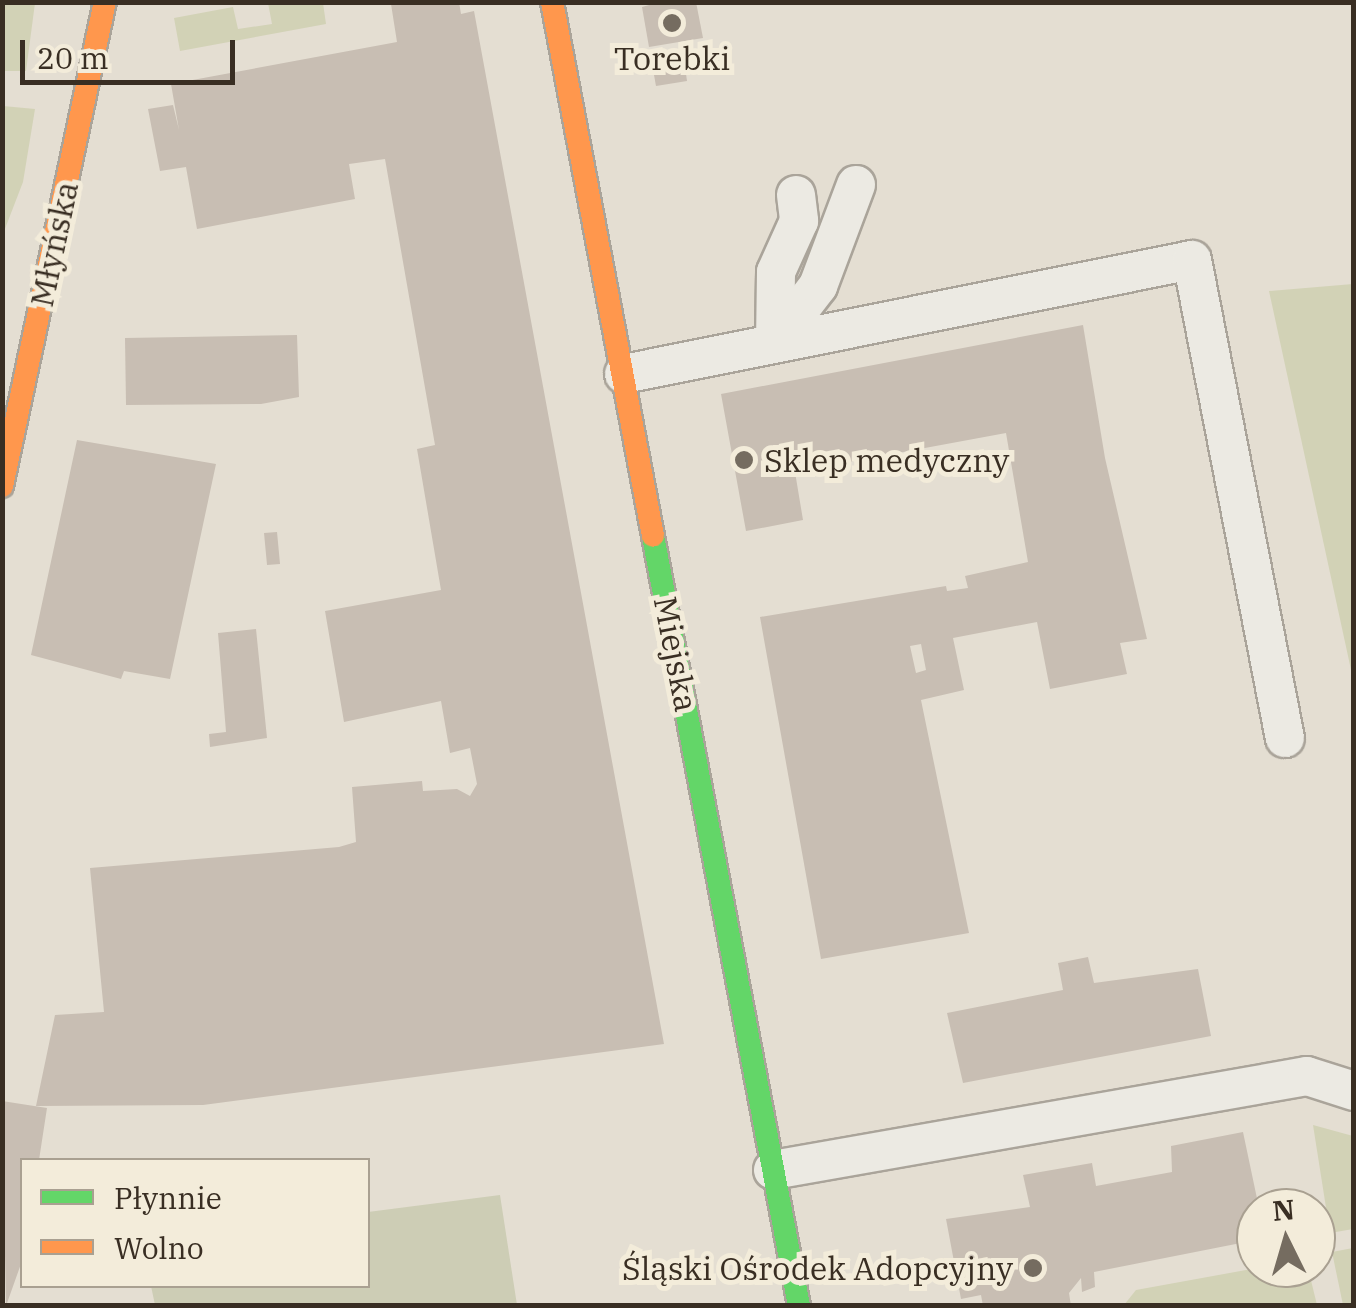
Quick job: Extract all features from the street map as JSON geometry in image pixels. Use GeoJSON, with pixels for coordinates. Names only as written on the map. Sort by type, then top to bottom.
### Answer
{"type":"FeatureCollection","features":[{"type":"Feature","properties":{"kind":"street","name":"Młyńska"},"geometry":{"type":"LineString","coordinates":[[2,486],[14,378],[106,2]]}},
{"type":"Feature","properties":{"kind":"street","name":"Miejska"},"geometry":{"type":"LineString","coordinates":[[552,2],[798,1306]]}},
{"type":"Feature","properties":{"kind":"lane"},"geometry":{"type":"LineString","coordinates":[[775,342],[818,286],[856,185]]}},
{"type":"Feature","properties":{"kind":"lane"},"geometry":{"type":"LineString","coordinates":[[775,342],[776,272],[799,221],[796,195]]}},
{"type":"Feature","properties":{"kind":"lane"},"geometry":{"type":"LineString","coordinates":[[624,374],[1192,260],[1285,738]]}},
{"type":"Feature","properties":{"kind":"lane"},"geometry":{"type":"LineString","coordinates":[[773,1170],[1307,1076],[1354,1092]]}},
{"type":"Feature","properties":{"kind":"green space"},"geometry":{"type":"Polygon","coordinates":[[[3,2],[35,3],[26,71],[3,71],[3,2]]]}},
{"type":"Feature","properties":{"kind":"green space"},"geometry":{"type":"Polygon","coordinates":[[[268,3],[323,3],[326,24],[180,51],[174,18],[233,7],[238,29],[272,24],[268,3]]]}},
{"type":"Feature","properties":{"kind":"green space"},"geometry":{"type":"Polygon","coordinates":[[[3,106],[35,109],[23,182],[3,234],[3,106]]]}},
{"type":"Feature","properties":{"kind":"green space"},"geometry":{"type":"Polygon","coordinates":[[[1354,284],[1353,679],[1269,291],[1354,284]]]}},
{"type":"Feature","properties":{"kind":"green space"},"geometry":{"type":"Polygon","coordinates":[[[1313,1125],[1353,1136],[1353,1229],[1336,1232],[1336,1188],[1323,1188],[1313,1125]]]}},
{"type":"Feature","properties":{"kind":"green space"},"geometry":{"type":"Polygon","coordinates":[[[500,1195],[517,1305],[155,1305],[151,1288],[370,1288],[370,1212],[500,1195]]]}},
{"type":"Feature","properties":{"kind":"green space"},"geometry":{"type":"Polygon","coordinates":[[[1353,1248],[1353,1305],[1343,1305],[1336,1251],[1353,1248]]]}},
{"type":"Feature","properties":{"kind":"green space"},"geometry":{"type":"Polygon","coordinates":[[[1236,1272],[1236,1288],[1313,1288],[1317,1305],[1124,1305],[1136,1290],[1236,1272]]]}},
{"type":"Feature","properties":{"kind":"building"},"geometry":{"type":"Polygon","coordinates":[[[459,2],[461,14],[474,11],[664,1044],[203,1105],[36,1106],[55,1015],[104,1012],[90,868],[339,847],[356,842],[352,787],[422,781],[423,791],[457,789],[470,796],[477,784],[470,748],[450,753],[441,701],[344,722],[325,611],[441,590],[417,449],[435,445],[385,159],[349,164],[355,199],[197,229],[186,167],[160,171],[148,109],[173,105],[179,130],[171,84],[397,42],[391,4],[459,2]]]}},
{"type":"Feature","properties":{"kind":"building","name":"Torebki"},"geometry":{"type":"Polygon","coordinates":[[[660,2],[696,2],[703,38],[649,47],[642,7],[660,2]]]}},
{"type":"Feature","properties":{"kind":"building"},"geometry":{"type":"Polygon","coordinates":[[[684,59],[687,81],[656,86],[652,64],[684,59]]]}},
{"type":"Feature","properties":{"kind":"building"},"geometry":{"type":"Polygon","coordinates":[[[1083,325],[1105,458],[1147,639],[1120,643],[1127,674],[1050,689],[1037,622],[953,638],[964,690],[921,700],[969,933],[821,959],[760,617],[946,586],[947,591],[968,588],[965,576],[1028,562],[1006,433],[795,472],[803,520],[746,531],[721,394],[1083,325]],[[921,644],[910,646],[916,673],[926,670],[921,644]]]}},
{"type":"Feature","properties":{"kind":"building"},"geometry":{"type":"Polygon","coordinates":[[[297,335],[299,397],[261,404],[126,405],[125,338],[297,335]]]}},
{"type":"Feature","properties":{"kind":"building"},"geometry":{"type":"Polygon","coordinates":[[[77,440],[216,464],[170,679],[124,671],[121,679],[31,655],[77,440]]]}},
{"type":"Feature","properties":{"kind":"building"},"geometry":{"type":"Polygon","coordinates":[[[277,532],[280,564],[267,565],[264,533],[277,532]]]}},
{"type":"Feature","properties":{"kind":"building"},"geometry":{"type":"Polygon","coordinates":[[[256,629],[267,738],[210,747],[209,734],[226,732],[218,633],[256,629]]]}},
{"type":"Feature","properties":{"kind":"building"},"geometry":{"type":"Polygon","coordinates":[[[1088,957],[1094,983],[1198,969],[1211,1036],[963,1083],[947,1013],[1063,990],[1058,963],[1088,957]]]}},
{"type":"Feature","properties":{"kind":"building"},"geometry":{"type":"Polygon","coordinates":[[[2,1101],[47,1108],[39,1158],[20,1158],[20,1267],[6,1306],[2,1101]]]}},
{"type":"Feature","properties":{"kind":"building"},"geometry":{"type":"Polygon","coordinates":[[[1243,1132],[1255,1188],[1236,1188],[1236,1244],[1094,1272],[1095,1287],[1082,1292],[1081,1278],[1069,1293],[1071,1306],[983,1306],[981,1295],[961,1299],[946,1219],[1030,1207],[1023,1175],[1092,1163],[1096,1186],[1172,1172],[1171,1146],[1243,1132]]]}},
{"type":"Feature","properties":{"kind":"traffic: fast"},"geometry":{"type":"LineString","coordinates":[[653,536],[799,1306]]}},
{"type":"Feature","properties":{"kind":"traffic: slow"},"geometry":{"type":"LineString","coordinates":[[2,486],[105,2]]}},
{"type":"Feature","properties":{"kind":"traffic: slow"},"geometry":{"type":"LineString","coordinates":[[552,2],[653,536]]}},
{"type":"Feature","properties":{"kind":"place","name":"Torebki"},"geometry":{"type":"Point","coordinates":[672,23]}},
{"type":"Feature","properties":{"kind":"place","name":"Sklep medyczny"},"geometry":{"type":"Point","coordinates":[744,460]}},
{"type":"Feature","properties":{"kind":"place","name":"Śląski Ośrodek Adopcyjny"},"geometry":{"type":"Point","coordinates":[1033,1268]}}]}
